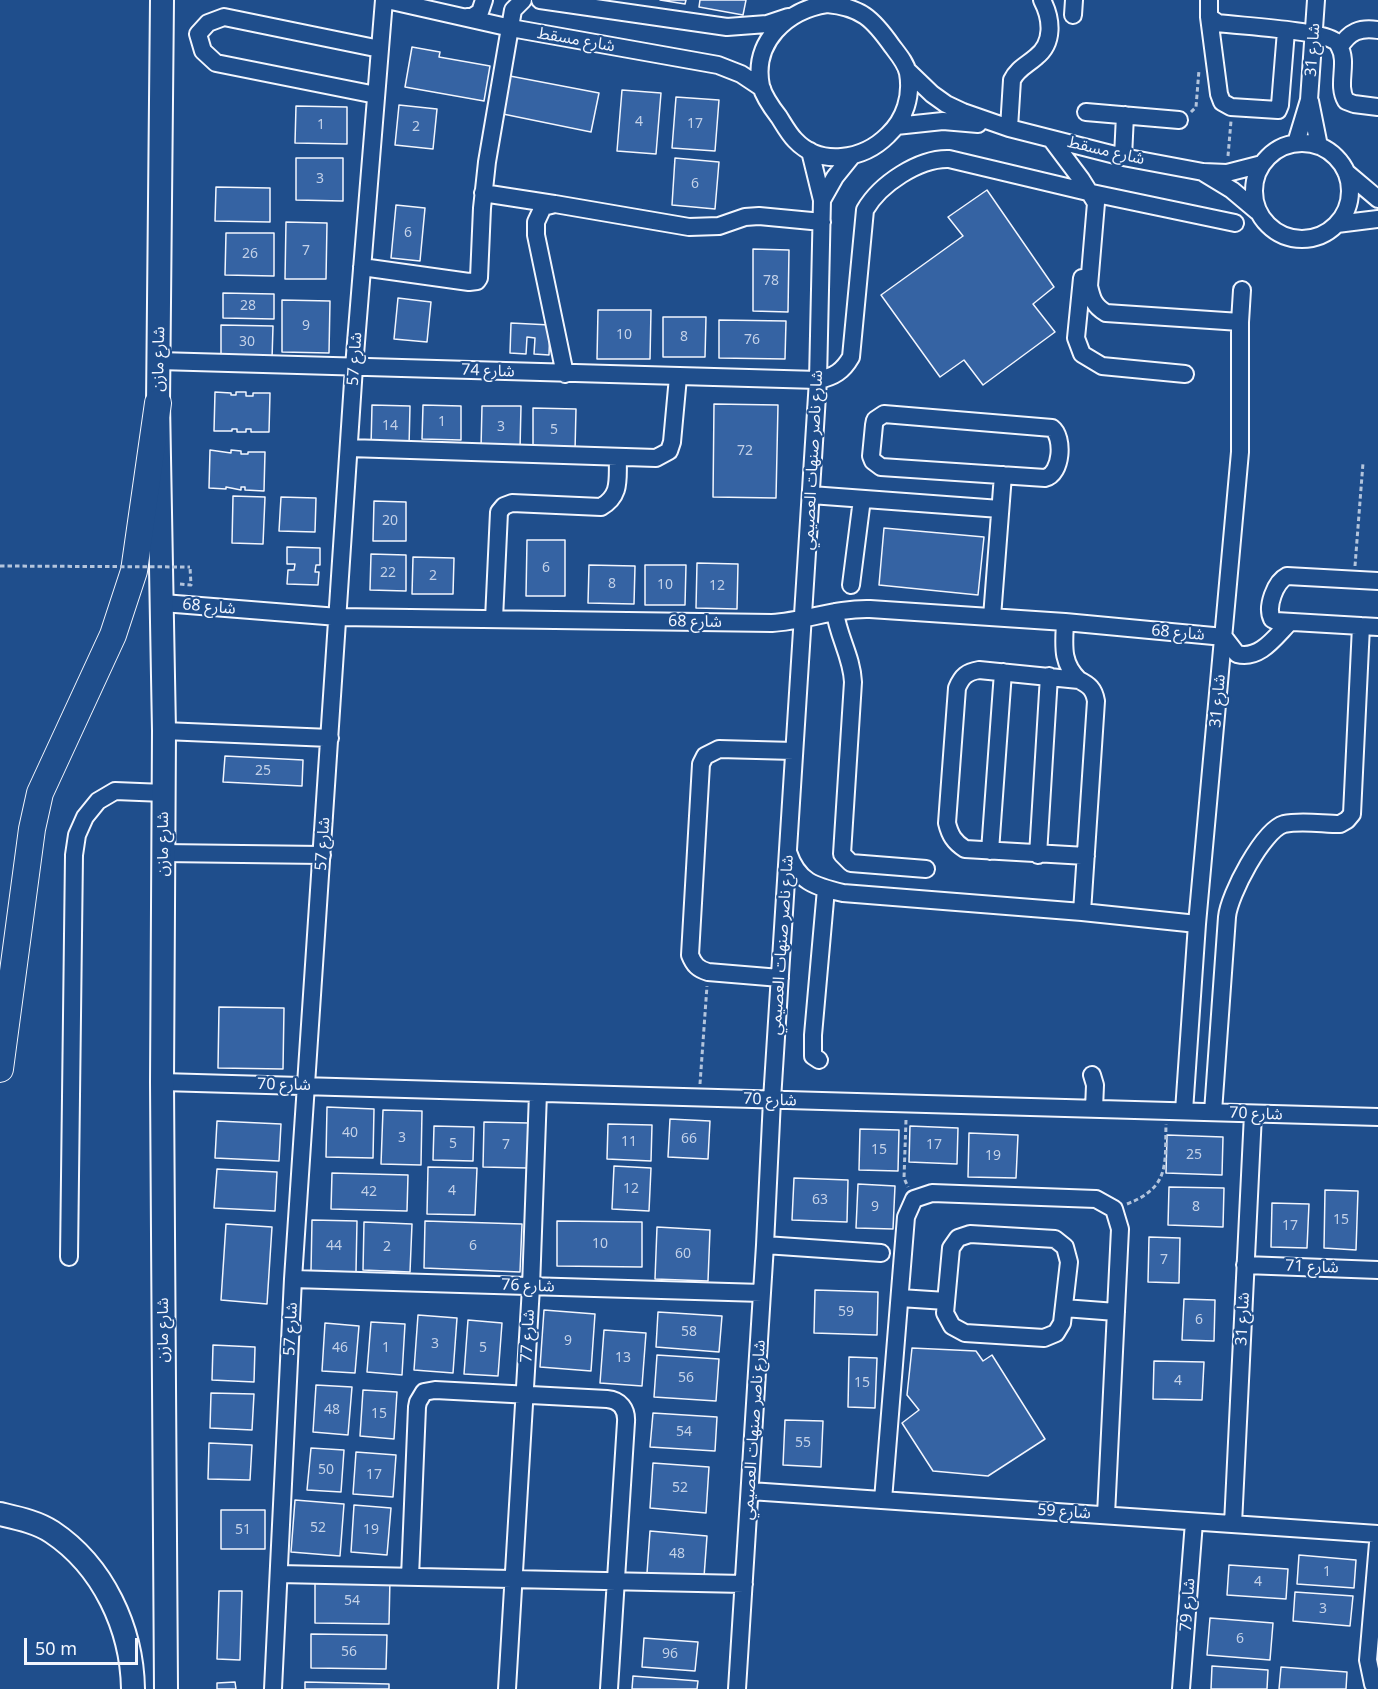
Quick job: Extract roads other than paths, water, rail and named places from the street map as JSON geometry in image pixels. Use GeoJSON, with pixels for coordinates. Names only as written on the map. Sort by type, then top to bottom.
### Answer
{"type":"FeatureCollection","features":[{"type":"Feature","properties":{"kind":"highway"},"geometry":{"type":"LineString","coordinates":[[0,1069],[32,829],[40,793],[113,635],[134,571],[158,403]]}},
{"type":"Feature","properties":{"kind":"main road","name":"شارع مازن"},"geometry":{"type":"LineString","coordinates":[[165,5],[158,403],[164,731],[162,1082],[166,1689]]}},
{"type":"Feature","properties":{"kind":"main road"},"geometry":{"type":"LineString","coordinates":[[0,1514],[21,1519],[51,1531],[90,1566],[108,1593],[121,1620],[128,1648],[133,1685]]}},
{"type":"Feature","properties":{"kind":"street","name":"شارع مسقط"},"geometry":{"type":"LineString","coordinates":[[386,0],[511,28],[718,65],[741,74],[762,88]]}},
{"type":"Feature","properties":{"kind":"street","name":"شارع 57"},"geometry":{"type":"LineString","coordinates":[[273,1689],[293,1279],[354,368],[386,0]]}},
{"type":"Feature","properties":{"kind":"street"},"geometry":{"type":"LineString","coordinates":[[467,17],[480,12],[484,0]]}},
{"type":"Feature","properties":{"kind":"street"},"geometry":{"type":"LineString","coordinates":[[362,267],[469,282],[477,281],[480,274],[483,193],[487,162],[513,10],[523,0]]}},
{"type":"Feature","properties":{"kind":"street","name":"شارع مسقط"},"geometry":{"type":"LineString","coordinates":[[540,0],[727,27],[767,24],[800,9]]}},
{"type":"Feature","properties":{"kind":"street"},"geometry":{"type":"LineString","coordinates":[[859,0],[868,17]]}},
{"type":"Feature","properties":{"kind":"street"},"geometry":{"type":"LineString","coordinates":[[1009,128],[1014,75],[1039,56],[1049,37],[1049,20],[1042,0]]}},
{"type":"Feature","properties":{"kind":"street"},"geometry":{"type":"LineString","coordinates":[[1209,0],[1212,49],[1220,94],[1222,102],[1232,107],[1278,110],[1286,31]]}},
{"type":"Feature","properties":{"kind":"street","name":"شارع 31"},"geometry":{"type":"LineString","coordinates":[[1296,143],[1309,100],[1316,0]]}},
{"type":"Feature","properties":{"kind":"street"},"geometry":{"type":"LineString","coordinates":[[827,4],[842,6],[868,17],[880,28],[907,70],[910,88],[908,102],[896,126],[877,145],[852,156],[824,158],[795,140],[769,104],[760,76],[764,53],[775,32],[800,9],[827,4]]}},
{"type":"Feature","properties":{"kind":"street"},"geometry":{"type":"LineString","coordinates":[[376,95],[216,63],[203,51],[198,34],[208,22],[224,17],[380,49]]}},
{"type":"Feature","properties":{"kind":"street"},"geometry":{"type":"LineString","coordinates":[[1209,17],[1218,23],[1315,34],[1333,40],[1340,47],[1343,58],[1341,88],[1346,101],[1378,107]]}},
{"type":"Feature","properties":{"kind":"street"},"geometry":{"type":"LineString","coordinates":[[1340,47],[1345,39],[1360,29],[1378,30]]}},
{"type":"Feature","properties":{"kind":"street","name":"شارع مسقط"},"geometry":{"type":"LineString","coordinates":[[907,70],[946,104],[1009,128],[1123,157],[1203,172],[1227,173],[1262,164]]}},
{"type":"Feature","properties":{"kind":"street","name":"شارع 31"},"geometry":{"type":"LineString","coordinates":[[1309,100],[1319,146]]}},
{"type":"Feature","properties":{"kind":"street"},"geometry":{"type":"LineString","coordinates":[[1086,112],[1179,120]]}},
{"type":"Feature","properties":{"kind":"street"},"geometry":{"type":"LineString","coordinates":[[1123,157],[1125,115]]}},
{"type":"Feature","properties":{"kind":"street","name":"شارع مسقط"},"geometry":{"type":"LineString","coordinates":[[896,126],[943,121],[1009,128]]}},
{"type":"Feature","properties":{"kind":"street"},"geometry":{"type":"LineString","coordinates":[[1051,139],[1092,193],[1096,202],[1089,286],[1096,307],[1106,313],[1240,322]]}},
{"type":"Feature","properties":{"kind":"street"},"geometry":{"type":"LineString","coordinates":[[1310,143],[1319,146],[1328,150],[1342,163],[1350,180],[1350,199],[1345,214],[1322,236],[1306,240],[1276,233],[1257,211],[1253,187],[1262,164],[1271,153],[1283,146],[1310,143]]}},
{"type":"Feature","properties":{"kind":"street","name":"شارع ناصر صنهات العصيمي"},"geometry":{"type":"LineString","coordinates":[[737,1689],[818,380],[822,200],[818,175],[810,151]]}},
{"type":"Feature","properties":{"kind":"street"},"geometry":{"type":"LineString","coordinates":[[822,200],[835,177],[852,156]]}},
{"type":"Feature","properties":{"kind":"street"},"geometry":{"type":"LineString","coordinates":[[818,380],[838,373],[851,357],[865,210],[881,189],[917,166],[937,159],[949,159],[1092,193],[1235,223]]}},
{"type":"Feature","properties":{"kind":"street","name":"شارع مسقط"},"geometry":{"type":"LineString","coordinates":[[1203,172],[1232,190],[1257,211]]}},
{"type":"Feature","properties":{"kind":"street"},"geometry":{"type":"LineString","coordinates":[[1346,172],[1378,198]]}},
{"type":"Feature","properties":{"kind":"street"},"geometry":{"type":"LineString","coordinates":[[483,193],[689,227],[719,226],[759,216],[822,222]]}},
{"type":"Feature","properties":{"kind":"street"},"geometry":{"type":"LineString","coordinates":[[1092,193],[1076,338],[1082,354],[1102,366],[1185,374]]}},
{"type":"Feature","properties":{"kind":"street"},"geometry":{"type":"LineString","coordinates":[[555,204],[543,207],[540,211],[536,222],[536,235],[565,374]]}},
{"type":"Feature","properties":{"kind":"street"},"geometry":{"type":"LineString","coordinates":[[1337,224],[1378,219]]}},
{"type":"Feature","properties":{"kind":"street","name":"شارع 31"},"geometry":{"type":"LineString","coordinates":[[1184,1111],[1197,924],[1240,452],[1242,290]]}},
{"type":"Feature","properties":{"kind":"street","name":"شارع 74"},"geometry":{"type":"LineString","coordinates":[[159,361],[818,380]]}},
{"type":"Feature","properties":{"kind":"street"},"geometry":{"type":"LineString","coordinates":[[349,448],[656,458],[669,450],[672,442],[678,377]]}},
{"type":"Feature","properties":{"kind":"street"},"geometry":{"type":"LineString","coordinates":[[890,414],[1047,426],[1056,431],[1060,441],[1054,474],[1045,478],[1003,475],[881,467],[873,461],[871,456],[876,420],[879,416],[890,414]]}},
{"type":"Feature","properties":{"kind":"street"},"geometry":{"type":"LineString","coordinates":[[494,619],[499,512],[504,506],[512,503],[601,507],[614,497],[617,489],[618,457]]}},
{"type":"Feature","properties":{"kind":"street"},"geometry":{"type":"LineString","coordinates":[[992,617],[1003,475]]}},
{"type":"Feature","properties":{"kind":"street"},"geometry":{"type":"LineString","coordinates":[[811,495],[1000,509]]}},
{"type":"Feature","properties":{"kind":"street"},"geometry":{"type":"LineString","coordinates":[[851,585],[862,499]]}},
{"type":"Feature","properties":{"kind":"street"},"geometry":{"type":"LineString","coordinates":[[1378,581],[1292,576],[1283,578],[1277,586],[1270,615],[1276,621],[1378,627]]}},
{"type":"Feature","properties":{"kind":"street","name":"شارع 68"},"geometry":{"type":"LineString","coordinates":[[163,603],[338,617],[771,623],[854,608],[1065,622],[1224,637]]}},
{"type":"Feature","properties":{"kind":"street"},"geometry":{"type":"LineString","coordinates":[[835,612],[852,669],[853,682],[842,854],[851,863],[926,869]]}},
{"type":"Feature","properties":{"kind":"street"},"geometry":{"type":"LineString","coordinates":[[1065,622],[1063,649],[1068,667],[1079,680]]}},
{"type":"Feature","properties":{"kind":"street"},"geometry":{"type":"LineString","coordinates":[[1224,637],[1237,654],[1246,656],[1266,648],[1290,622]]}},
{"type":"Feature","properties":{"kind":"street"},"geometry":{"type":"LineString","coordinates":[[1213,1112],[1227,917],[1233,894],[1263,842],[1275,828],[1292,823],[1340,824],[1352,814],[1361,626]]}},
{"type":"Feature","properties":{"kind":"street"},"geometry":{"type":"LineString","coordinates":[[1038,855],[1043,675],[1053,665],[1063,649]]}},
{"type":"Feature","properties":{"kind":"street"},"geometry":{"type":"LineString","coordinates":[[1082,912],[1086,856],[1096,701],[1094,692],[1089,685],[1079,680],[979,670],[968,672],[961,679],[957,688],[948,823],[950,835],[964,849],[1086,856]]}},
{"type":"Feature","properties":{"kind":"street"},"geometry":{"type":"LineString","coordinates":[[990,851],[1003,672]]}},
{"type":"Feature","properties":{"kind":"street"},"geometry":{"type":"LineString","coordinates":[[164,731],[330,738]]}},
{"type":"Feature","properties":{"kind":"street"},"geometry":{"type":"LineString","coordinates":[[780,978],[708,972],[693,963],[690,955],[701,764],[705,756],[719,749],[794,752]]}},
{"type":"Feature","properties":{"kind":"street"},"geometry":{"type":"LineString","coordinates":[[69,1257],[74,855],[77,835],[85,817],[99,801],[116,791],[164,793]]}},
{"type":"Feature","properties":{"kind":"street"},"geometry":{"type":"LineString","coordinates":[[788,851],[793,866],[806,881],[843,893],[1082,912],[1197,924]]}},
{"type":"Feature","properties":{"kind":"street"},"geometry":{"type":"LineString","coordinates":[[163,853],[322,855]]}},
{"type":"Feature","properties":{"kind":"street"},"geometry":{"type":"LineString","coordinates":[[819,1060],[813,1056],[813,1035],[826,889]]}},
{"type":"Feature","properties":{"kind":"street"},"geometry":{"type":"LineString","coordinates":[[1092,1075],[1095,1085],[1094,1109]]}},
{"type":"Feature","properties":{"kind":"street","name":"شارع 70"},"geometry":{"type":"LineString","coordinates":[[162,1082],[1378,1117]]}},
{"type":"Feature","properties":{"kind":"street","name":"شارع 77"},"geometry":{"type":"LineString","coordinates":[[507,1689],[531,1287],[538,1093]]}},
{"type":"Feature","properties":{"kind":"street","name":"شارع 31"},"geometry":{"type":"LineString","coordinates":[[1233,1524],[1253,1114]]}},
{"type":"Feature","properties":{"kind":"street"},"geometry":{"type":"LineString","coordinates":[[883,1500],[906,1217],[914,1199],[932,1193],[1096,1199],[1114,1209],[1120,1229],[1106,1515]]}},
{"type":"Feature","properties":{"kind":"street"},"geometry":{"type":"LineString","coordinates":[[970,1234],[1055,1239],[1065,1247],[1069,1262],[1062,1323],[1056,1333],[1044,1338],[965,1332],[952,1326],[945,1313],[946,1301],[951,1248],[958,1238],[970,1234]]}},
{"type":"Feature","properties":{"kind":"street"},"geometry":{"type":"LineString","coordinates":[[765,1245],[881,1253]]}},
{"type":"Feature","properties":{"kind":"street","name":"شارع 71"},"geometry":{"type":"LineString","coordinates":[[1245,1265],[1378,1270]]}},
{"type":"Feature","properties":{"kind":"street","name":"شارع 76"},"geometry":{"type":"LineString","coordinates":[[293,1279],[762,1293]]}},
{"type":"Feature","properties":{"kind":"street"},"geometry":{"type":"LineString","coordinates":[[900,1298],[946,1301]]}},
{"type":"Feature","properties":{"kind":"street"},"geometry":{"type":"LineString","coordinates":[[1064,1308],[1116,1312]]}},
{"type":"Feature","properties":{"kind":"street"},"geometry":{"type":"LineString","coordinates":[[410,1576],[417,1407],[420,1397],[430,1390],[613,1400],[622,1406],[627,1422],[609,1689]]}},
{"type":"Feature","properties":{"kind":"street","name":"شارع 59"},"geometry":{"type":"LineString","coordinates":[[750,1491],[1378,1534]]}},
{"type":"Feature","properties":{"kind":"street","name":"شارع 79"},"geometry":{"type":"LineString","coordinates":[[1181,1689],[1194,1521]]}},
{"type":"Feature","properties":{"kind":"street"},"geometry":{"type":"LineString","coordinates":[[1378,1543],[1368,1660],[1373,1684],[1378,1689]]}},
{"type":"Feature","properties":{"kind":"street"},"geometry":{"type":"LineString","coordinates":[[279,1574],[744,1584]]}}]}
